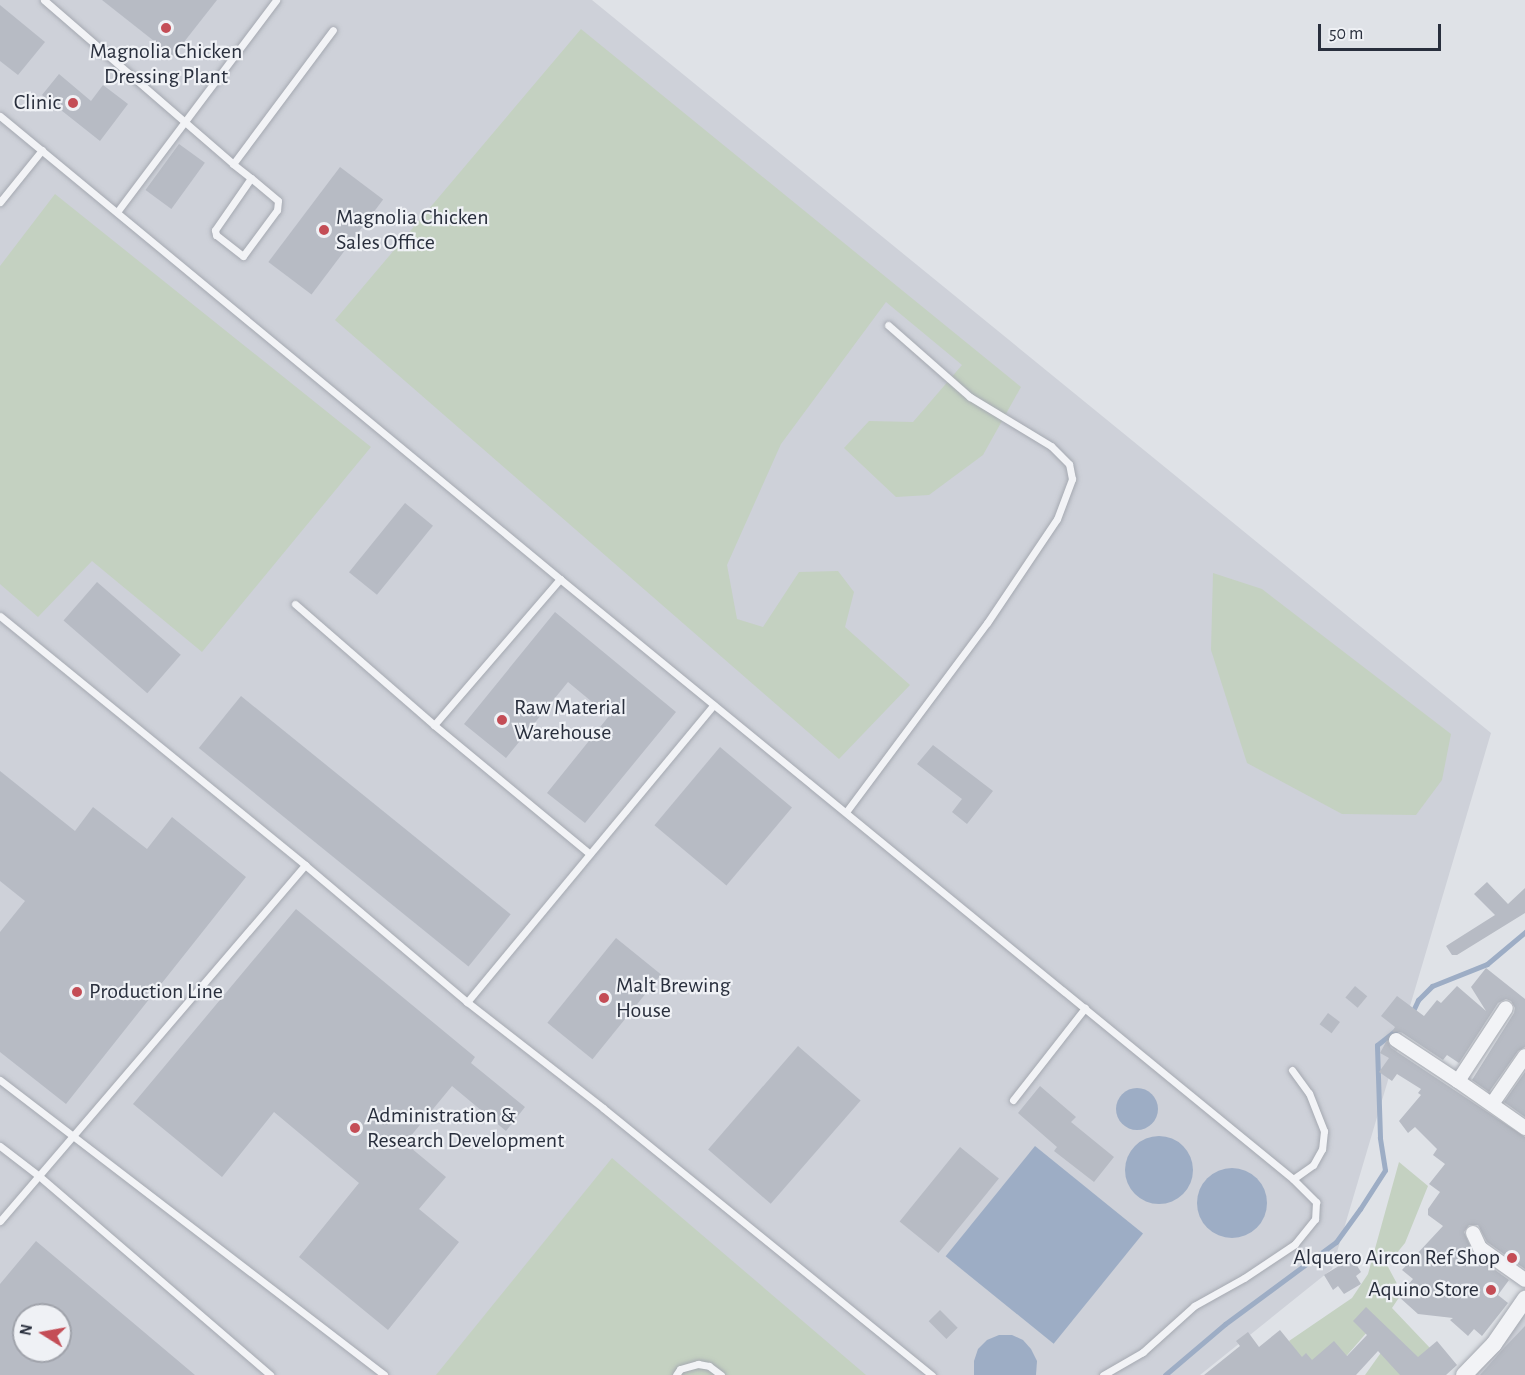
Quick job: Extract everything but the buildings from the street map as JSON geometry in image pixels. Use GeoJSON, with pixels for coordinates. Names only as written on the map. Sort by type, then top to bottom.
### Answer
{"type":"FeatureCollection","features":[{"type":"Feature","properties":{"kind":"street"},"geometry":{"type":"LineString","coordinates":[[1458,1081],[1506,1008]]}},
{"type":"Feature","properties":{"kind":"street"},"geometry":{"type":"LineString","coordinates":[[1396,1040],[1525,1128]]}},
{"type":"Feature","properties":{"kind":"street"},"geometry":{"type":"LineString","coordinates":[[1492,1104],[1525,1056]]}},
{"type":"Feature","properties":{"kind":"street"},"geometry":{"type":"LineString","coordinates":[[1473,1233],[1480,1248],[1525,1280]]}},
{"type":"Feature","properties":{"kind":"street"},"geometry":{"type":"LineString","coordinates":[[1464,1375],[1494,1344],[1525,1299]]}},
{"type":"Feature","properties":{"kind":"lane"},"geometry":{"type":"LineString","coordinates":[[44,0],[278,201],[278,206],[243,256],[216,235],[215,230],[251,178]]}},
{"type":"Feature","properties":{"kind":"lane"},"geometry":{"type":"LineString","coordinates":[[117,212],[186,123],[276,0]]}},
{"type":"Feature","properties":{"kind":"lane"},"geometry":{"type":"LineString","coordinates":[[233,164],[333,30]]}},
{"type":"Feature","properties":{"kind":"lane"},"geometry":{"type":"LineString","coordinates":[[0,116],[560,579],[1293,1179],[1316,1202],[1317,1210],[1311,1227],[1295,1244],[1244,1278],[1194,1306],[1143,1352],[1103,1375]]}},
{"type":"Feature","properties":{"kind":"lane"},"geometry":{"type":"LineString","coordinates":[[0,202],[42,150]]}},
{"type":"Feature","properties":{"kind":"lane"},"geometry":{"type":"LineString","coordinates":[[846,812],[987,623],[1038,548],[1057,519],[1070,490],[1072,479],[1069,464],[1051,446],[970,397],[888,325]]}},
{"type":"Feature","properties":{"kind":"lane"},"geometry":{"type":"LineString","coordinates":[[434,725],[560,579]]}},
{"type":"Feature","properties":{"kind":"lane"},"geometry":{"type":"LineString","coordinates":[[296,604],[434,725],[590,854]]}},
{"type":"Feature","properties":{"kind":"lane"},"geometry":{"type":"LineString","coordinates":[[0,616],[305,865],[467,1002],[603,1108],[932,1375]]}},
{"type":"Feature","properties":{"kind":"lane"},"geometry":{"type":"LineString","coordinates":[[467,1002],[714,705]]}},
{"type":"Feature","properties":{"kind":"lane"},"geometry":{"type":"LineString","coordinates":[[0,1221],[305,865]]}},
{"type":"Feature","properties":{"kind":"lane"},"geometry":{"type":"LineString","coordinates":[[1013,1100],[1085,1008]]}},
{"type":"Feature","properties":{"kind":"lane"},"geometry":{"type":"LineString","coordinates":[[1292,1070],[1309,1093],[1324,1131],[1322,1149],[1313,1165],[1293,1179]]}},
{"type":"Feature","properties":{"kind":"lane"},"geometry":{"type":"LineString","coordinates":[[0,1080],[384,1375]]}},
{"type":"Feature","properties":{"kind":"lane"},"geometry":{"type":"LineString","coordinates":[[0,1146],[39,1176],[270,1375]]}},
{"type":"Feature","properties":{"kind":"lane"},"geometry":{"type":"LineString","coordinates":[[676,1375],[681,1369],[698,1364],[709,1366],[721,1375]]}},
{"type":"Feature","properties":{"kind":"shaded area"},"geometry":{"type":"Polygon","coordinates":[[[0,0],[592,0],[1491,733],[1332,1269],[1200,1375],[0,1375],[0,0]]]}},
{"type":"Feature","properties":{"kind":"shaded area"},"geometry":{"type":"Polygon","coordinates":[[[1525,1310],[1525,1375],[1476,1375],[1514,1321],[1525,1310]]]}},
{"type":"Feature","properties":{"kind":"green space"},"geometry":{"type":"Polygon","coordinates":[[[581,29],[1021,387],[983,455],[929,495],[896,497],[844,448],[869,421],[913,422],[962,365],[886,302],[781,444],[727,565],[737,619],[763,627],[799,572],[838,571],[854,592],[845,627],[910,685],[839,759],[335,320],[581,29]]]}},
{"type":"Feature","properties":{"kind":"green space"},"geometry":{"type":"Polygon","coordinates":[[[55,194],[371,447],[202,652],[92,561],[38,617],[0,584],[0,266],[55,194]]]}},
{"type":"Feature","properties":{"kind":"green space"},"geometry":{"type":"Polygon","coordinates":[[[1213,573],[1262,589],[1451,734],[1442,780],[1416,815],[1342,814],[1247,763],[1211,650],[1213,573]]]}},
{"type":"Feature","properties":{"kind":"green space"},"geometry":{"type":"Polygon","coordinates":[[[612,1158],[866,1375],[436,1375],[612,1158]]]}},
{"type":"Feature","properties":{"kind":"green space"},"geometry":{"type":"Polygon","coordinates":[[[1399,1162],[1428,1186],[1405,1243],[1387,1265],[1402,1293],[1392,1308],[1430,1348],[1417,1375],[1365,1375],[1385,1347],[1368,1331],[1330,1375],[1311,1375],[1289,1341],[1352,1298],[1368,1274],[1399,1162]]]}},
{"type":"Feature","properties":{"kind":"water"},"geometry":{"type":"Polygon","coordinates":[[[1137,1088],[1145,1089],[1152,1094],[1157,1101],[1157,1117],[1152,1124],[1145,1129],[1137,1130],[1129,1129],[1122,1124],[1117,1117],[1116,1109],[1117,1101],[1122,1094],[1129,1089],[1137,1088]]]}},
{"type":"Feature","properties":{"kind":"water"},"geometry":{"type":"Polygon","coordinates":[[[1159,1136],[1172,1139],[1183,1146],[1190,1157],[1193,1170],[1190,1183],[1183,1194],[1172,1201],[1159,1204],[1146,1201],[1135,1194],[1128,1183],[1125,1170],[1128,1157],[1135,1146],[1146,1139],[1159,1136]]]}},
{"type":"Feature","properties":{"kind":"water"},"geometry":{"type":"Polygon","coordinates":[[[1035,1146],[1143,1233],[1054,1344],[946,1256],[1035,1146]]]}},
{"type":"Feature","properties":{"kind":"water"},"geometry":{"type":"Polygon","coordinates":[[[1232,1168],[1245,1171],[1257,1178],[1264,1190],[1267,1203],[1264,1216],[1257,1228],[1245,1235],[1232,1238],[1219,1235],[1207,1228],[1200,1216],[1197,1203],[1200,1190],[1207,1178],[1219,1171],[1232,1168]]]}},
{"type":"Feature","properties":{"kind":"water"},"geometry":{"type":"Polygon","coordinates":[[[999,1335],[1012,1335],[1023,1340],[1037,1361],[1036,1375],[974,1375],[974,1361],[978,1349],[987,1340],[999,1335]]]}},
{"type":"Feature","properties":{"kind":"waterway"},"geometry":{"type":"LineString","coordinates":[[1411,1015],[1418,1000],[1432,986],[1487,964],[1525,932]]}},
{"type":"Feature","properties":{"kind":"waterway"},"geometry":{"type":"LineString","coordinates":[[1165,1375],[1225,1324],[1336,1242],[1360,1209],[1385,1170],[1380,1137],[1377,1045],[1399,1028]]}},
{"type":"Feature","properties":{"kind":"place","name":"Magnolia Chicken Dressing Plant"},"geometry":{"type":"Point","coordinates":[166,28]}},
{"type":"Feature","properties":{"kind":"place","name":"Clinic"},"geometry":{"type":"Point","coordinates":[73,103]}},
{"type":"Feature","properties":{"kind":"place","name":"Magnolia Chicken Sales Office"},"geometry":{"type":"Point","coordinates":[324,230]}},
{"type":"Feature","properties":{"kind":"place","name":"Raw Material Warehouse"},"geometry":{"type":"Point","coordinates":[502,720]}},
{"type":"Feature","properties":{"kind":"place","name":"Production Line"},"geometry":{"type":"Point","coordinates":[77,992]}},
{"type":"Feature","properties":{"kind":"place","name":"Malt Brewing House"},"geometry":{"type":"Point","coordinates":[604,998]}},
{"type":"Feature","properties":{"kind":"place","name":"Administration & Research Development"},"geometry":{"type":"Point","coordinates":[355,1128]}},
{"type":"Feature","properties":{"kind":"place","name":"Alquero Aircon Ref Shop"},"geometry":{"type":"Point","coordinates":[1512,1258]}},
{"type":"Feature","properties":{"kind":"place","name":"Aquino Store"},"geometry":{"type":"Point","coordinates":[1491,1290]}}]}
